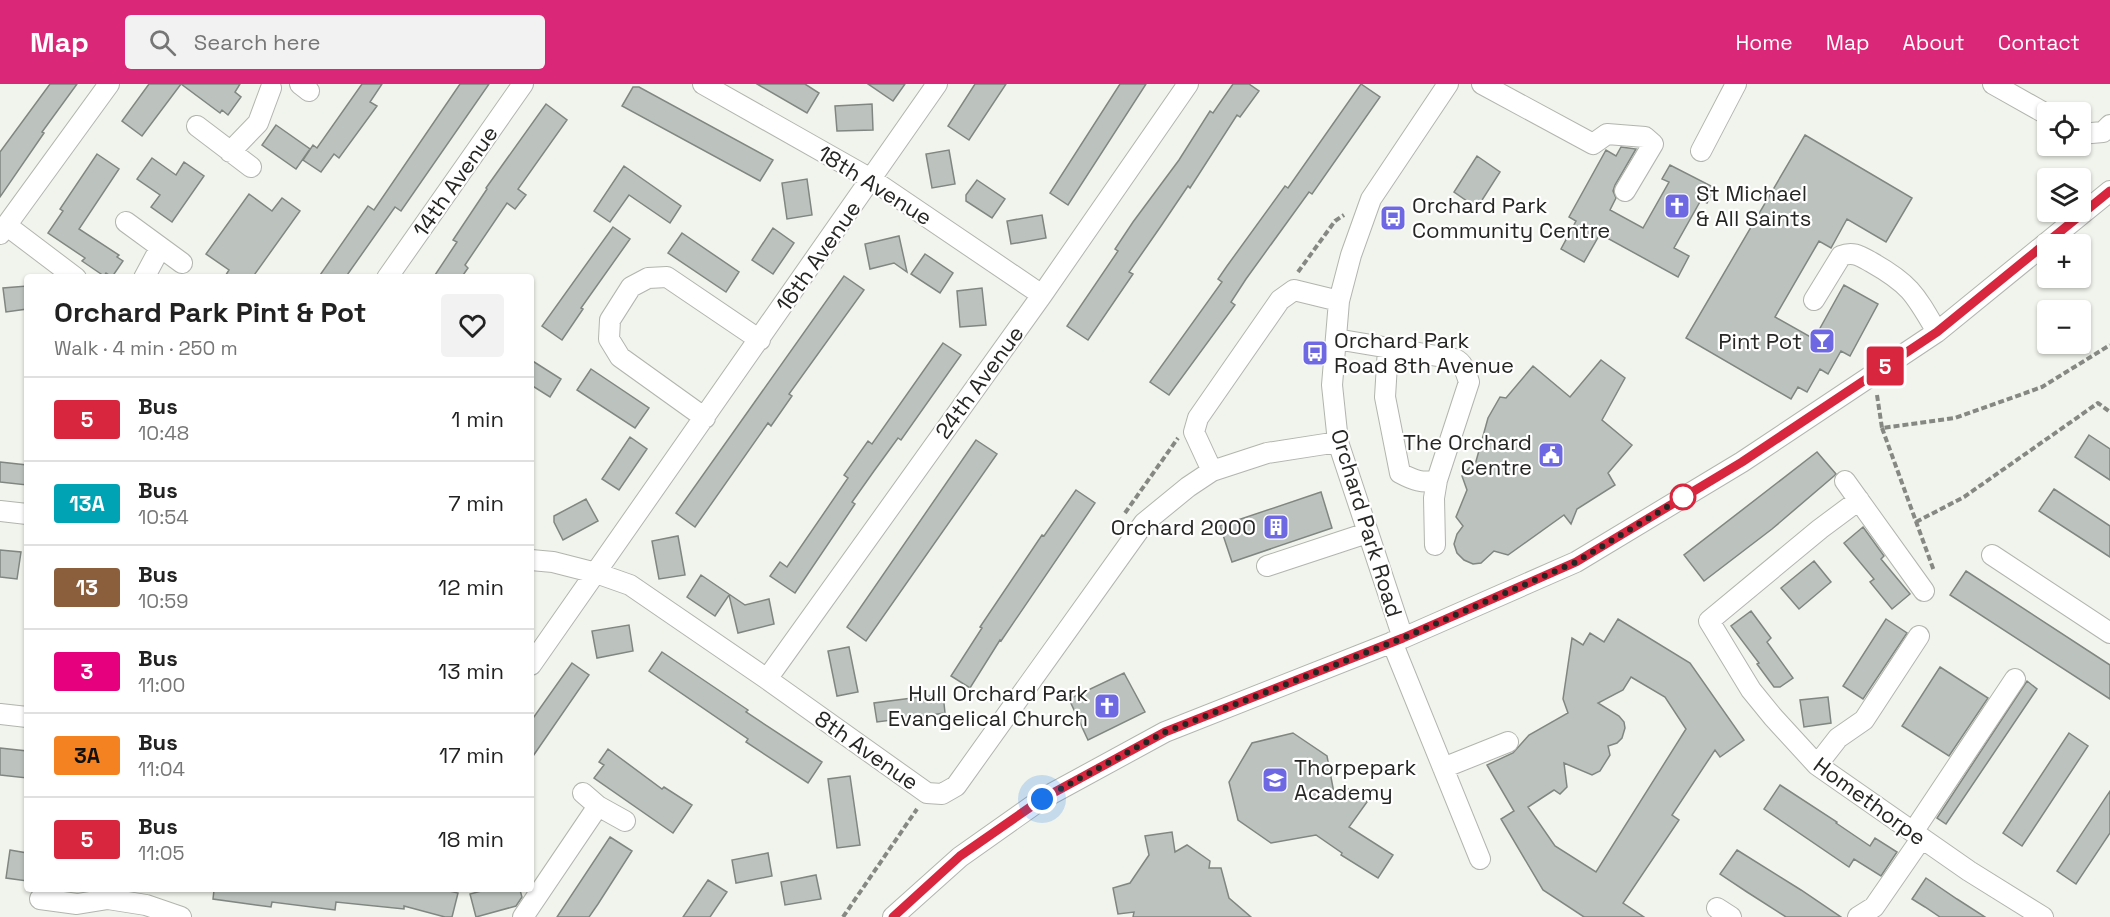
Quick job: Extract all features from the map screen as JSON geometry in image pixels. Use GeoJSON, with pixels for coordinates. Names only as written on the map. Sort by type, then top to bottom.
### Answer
{"type":"FeatureCollection","features":[{"type":"Feature","properties":{"kind":"street"},"geometry":{"type":"LineString","coordinates":[[70,274],[3,230],[109,84]]}},
{"type":"Feature","properties":{"kind":"street","name":"14th Avenue"},"geometry":{"type":"LineString","coordinates":[[390,274],[523,84]]}},
{"type":"Feature","properties":{"kind":"street","name":"18th Avenue"},"geometry":{"type":"LineString","coordinates":[[703,84],[871,179],[1042,295]]}},
{"type":"Feature","properties":{"kind":"street","name":"16th Avenue"},"geometry":{"type":"LineString","coordinates":[[534,661],[937,84]]}},
{"type":"Feature","properties":{"kind":"street","name":"24th Avenue"},"geometry":{"type":"LineString","coordinates":[[767,679],[1042,295],[1188,84]]}},
{"type":"Feature","properties":{"kind":"street","name":"Orchard Park Road"},"geometry":{"type":"LineString","coordinates":[[1448,84],[1371,200],[1351,255],[1339,301],[1332,385],[1338,442],[1398,640],[1443,768],[1480,860]]}},
{"type":"Feature","properties":{"kind":"street"},"geometry":{"type":"LineString","coordinates":[[1482,84],[1593,144],[1607,134],[1645,137],[1653,144],[1625,191]]}},
{"type":"Feature","properties":{"kind":"street"},"geometry":{"type":"LineString","coordinates":[[1701,151],[1736,84]]}},
{"type":"Feature","properties":{"kind":"street"},"geometry":{"type":"LineString","coordinates":[[1993,84],[2037,109]]}},
{"type":"Feature","properties":{"kind":"street"},"geometry":{"type":"LineString","coordinates":[[230,152],[258,123],[272,85]]}},
{"type":"Feature","properties":{"kind":"street"},"geometry":{"type":"LineString","coordinates":[[2091,133],[2103,132],[2110,125]]}},
{"type":"Feature","properties":{"kind":"street"},"geometry":{"type":"LineString","coordinates":[[197,126],[251,166]]}},
{"type":"Feature","properties":{"kind":"street"},"geometry":{"type":"LineString","coordinates":[[893,917],[960,856],[1042,799],[1165,732],[1398,640],[1576,562],[1742,462],[1937,332],[2110,191]]}},
{"type":"Feature","properties":{"kind":"street"},"geometry":{"type":"LineString","coordinates":[[126,222],[182,263]]}},
{"type":"Feature","properties":{"kind":"street"},"geometry":{"type":"LineString","coordinates":[[146,274],[160,248]]}},
{"type":"Feature","properties":{"kind":"street"},"geometry":{"type":"LineString","coordinates":[[1814,300],[1841,256],[1849,252],[1895,276],[1908,286],[1937,332]]}},
{"type":"Feature","properties":{"kind":"street"},"geometry":{"type":"LineString","coordinates":[[705,418],[620,357],[609,339],[610,320],[631,287],[648,278],[667,277],[760,340]]}},
{"type":"Feature","properties":{"kind":"street"},"geometry":{"type":"LineString","coordinates":[[1212,471],[1194,432],[1198,418],[1280,300],[1294,290],[1339,301]]}},
{"type":"Feature","properties":{"kind":"street"},"geometry":{"type":"LineString","coordinates":[[1336,339],[1455,359],[1464,368],[1469,382],[1437,480],[1434,498],[1435,545]]}},
{"type":"Feature","properties":{"kind":"street"},"geometry":{"type":"LineString","coordinates":[[1388,348],[1385,397],[1400,473],[1413,480],[1427,483],[1437,480]]}},
{"type":"Feature","properties":{"kind":"street","name":"8th Avenue"},"geometry":{"type":"LineString","coordinates":[[534,560],[553,562],[596,573],[630,585],[927,793],[942,794],[956,786],[1144,523],[1188,487],[1212,471],[1267,453],[1338,442]]}},
{"type":"Feature","properties":{"kind":"street"},"geometry":{"type":"LineString","coordinates":[[1845,481],[1930,584]]}},
{"type":"Feature","properties":{"kind":"street","name":"Homethorpe"},"geometry":{"type":"LineString","coordinates":[[1859,500],[1820,529],[1709,621],[1751,690],[1817,765],[1969,871],[2043,917]]}},
{"type":"Feature","properties":{"kind":"street"},"geometry":{"type":"LineString","coordinates":[[0,511],[24,514]]}},
{"type":"Feature","properties":{"kind":"street"},"geometry":{"type":"LineString","coordinates":[[1267,566],[1367,533]]}},
{"type":"Feature","properties":{"kind":"street"},"geometry":{"type":"LineString","coordinates":[[1992,555],[2110,633]]}},
{"type":"Feature","properties":{"kind":"street"},"geometry":{"type":"LineString","coordinates":[[1817,765],[1838,738],[1864,720],[1919,636]]}},
{"type":"Feature","properties":{"kind":"street"},"geometry":{"type":"LineString","coordinates":[[1858,917],[1874,907],[2015,679]]}},
{"type":"Feature","properties":{"kind":"street"},"geometry":{"type":"LineString","coordinates":[[0,714],[24,717]]}},
{"type":"Feature","properties":{"kind":"street"},"geometry":{"type":"LineString","coordinates":[[1443,768],[1508,742]]}},
{"type":"Feature","properties":{"kind":"street"},"geometry":{"type":"LineString","coordinates":[[582,793],[598,806],[625,821]]}},
{"type":"Feature","properties":{"kind":"street"},"geometry":{"type":"LineString","coordinates":[[523,917],[598,806]]}},
{"type":"Feature","properties":{"kind":"street"},"geometry":{"type":"LineString","coordinates":[[40,899],[76,910],[108,899],[146,904],[181,917]]}},
{"type":"Feature","properties":{"kind":"path"},"geometry":{"type":"LineString","coordinates":[[1294,278],[1335,221],[1351,209]]}},
{"type":"Feature","properties":{"kind":"path"},"geometry":{"type":"LineString","coordinates":[[1882,428],[1955,418],[2042,387],[2110,345]]}},
{"type":"Feature","properties":{"kind":"path"},"geometry":{"type":"LineString","coordinates":[[1874,373],[1882,428],[1916,522],[1930,584]]}},
{"type":"Feature","properties":{"kind":"path"},"geometry":{"type":"LineString","coordinates":[[1916,522],[1964,497],[2098,403],[2110,412]]}},
{"type":"Feature","properties":{"kind":"path"},"geometry":{"type":"LineString","coordinates":[[1122,518],[1183,431]]}},
{"type":"Feature","properties":{"kind":"path"},"geometry":{"type":"LineString","coordinates":[[843,917],[927,793]]}},
{"type":"Feature","properties":{"kind":"building"},"geometry":{"type":"Polygon","coordinates":[[[50,84],[77,84],[42,132],[44,133],[0,197],[0,152],[50,84]]]}},
{"type":"Feature","properties":{"kind":"building"},"geometry":{"type":"Polygon","coordinates":[[[149,84],[181,84],[142,136],[122,121],[149,84]]]}},
{"type":"Feature","properties":{"kind":"building"},"geometry":{"type":"Polygon","coordinates":[[[181,84],[240,84],[235,92],[241,97],[228,115],[222,110],[220,113],[181,84]]]}},
{"type":"Feature","properties":{"kind":"building"},"geometry":{"type":"Polygon","coordinates":[[[362,84],[382,84],[370,102],[377,106],[339,158],[334,154],[321,172],[303,160],[313,145],[317,148],[362,84]]]}},
{"type":"Feature","properties":{"kind":"building"},"geometry":{"type":"Polygon","coordinates":[[[460,84],[489,84],[401,211],[395,207],[348,274],[321,274],[368,206],[374,210],[460,84]]]}},
{"type":"Feature","properties":{"kind":"building"},"geometry":{"type":"Polygon","coordinates":[[[757,84],[805,84],[819,93],[807,113],[757,84]]]}},
{"type":"Feature","properties":{"kind":"building"},"geometry":{"type":"Polygon","coordinates":[[[868,84],[905,84],[893,101],[868,84]]]}},
{"type":"Feature","properties":{"kind":"building"},"geometry":{"type":"Polygon","coordinates":[[[975,84],[1006,84],[969,140],[948,126],[975,84]]]}},
{"type":"Feature","properties":{"kind":"building"},"geometry":{"type":"Polygon","coordinates":[[[1120,84],[1146,84],[1068,205],[1050,193],[1120,84]]]}},
{"type":"Feature","properties":{"kind":"building"},"geometry":{"type":"Polygon","coordinates":[[[1233,84],[1249,84],[1259,91],[1240,117],[1237,115],[1190,188],[1188,186],[1129,272],[1133,274],[1088,340],[1067,326],[1118,251],[1115,249],[1133,222],[1179,160],[1210,111],[1213,113],[1233,84]]]}},
{"type":"Feature","properties":{"kind":"building"},"geometry":{"type":"Polygon","coordinates":[[[1361,84],[1380,97],[1312,194],[1309,192],[1246,279],[1231,302],[1235,305],[1169,395],[1150,382],[1222,282],[1218,279],[1227,266],[1285,186],[1288,188],[1361,84]]]}},
{"type":"Feature","properties":{"kind":"building"},"geometry":{"type":"Polygon","coordinates":[[[633,87],[639,87],[773,160],[760,181],[622,106],[633,87]]]}},
{"type":"Feature","properties":{"kind":"building"},"geometry":{"type":"Polygon","coordinates":[[[546,104],[567,120],[518,189],[526,195],[515,209],[507,203],[465,265],[468,268],[464,274],[436,274],[457,242],[453,240],[486,188],[546,104]]]}},
{"type":"Feature","properties":{"kind":"building"},"geometry":{"type":"Polygon","coordinates":[[[872,104],[873,130],[837,131],[835,106],[872,104]]]}},
{"type":"Feature","properties":{"kind":"building"},"geometry":{"type":"Polygon","coordinates":[[[276,125],[310,149],[296,169],[262,145],[276,125]]]}},
{"type":"Feature","properties":{"kind":"building"},"geometry":{"type":"Polygon","coordinates":[[[1805,135],[1912,198],[1886,242],[1847,219],[1831,248],[1819,241],[1775,317],[1814,339],[1844,285],[1878,304],[1850,356],[1841,351],[1828,374],[1820,369],[1807,392],[1798,387],[1791,399],[1686,338],[1805,135]]]}},
{"type":"Feature","properties":{"kind":"building","name":"St Michael & All Saints"},"geometry":{"type":"Polygon","coordinates":[[[1621,147],[1636,149],[1615,185],[1613,191],[1616,198],[1610,210],[1643,228],[1669,182],[1662,179],[1670,165],[1715,188],[1707,203],[1701,200],[1674,248],[1689,256],[1678,277],[1600,234],[1584,262],[1561,249],[1576,221],[1569,217],[1606,150],[1616,156],[1621,147]]]}},
{"type":"Feature","properties":{"kind":"building"},"geometry":{"type":"Polygon","coordinates":[[[949,150],[955,184],[932,188],[926,154],[949,150]]]}},
{"type":"Feature","properties":{"kind":"building"},"geometry":{"type":"Polygon","coordinates":[[[97,154],[119,169],[79,229],[119,255],[117,257],[123,261],[114,274],[101,274],[82,261],[85,258],[48,233],[63,211],[60,209],[97,154]]]}},
{"type":"Feature","properties":{"kind":"building"},"geometry":{"type":"Polygon","coordinates":[[[1477,156],[1500,172],[1477,208],[1454,192],[1477,156]]]}},
{"type":"Feature","properties":{"kind":"building"},"geometry":{"type":"Polygon","coordinates":[[[152,158],[176,175],[184,162],[204,176],[172,222],[151,207],[160,195],[137,179],[152,158]]]}},
{"type":"Feature","properties":{"kind":"building"},"geometry":{"type":"Polygon","coordinates":[[[624,166],[681,206],[670,223],[629,195],[610,222],[594,211],[624,166]]]}},
{"type":"Feature","properties":{"kind":"building"},"geometry":{"type":"Polygon","coordinates":[[[807,179],[812,215],[787,219],[782,183],[807,179]]]}},
{"type":"Feature","properties":{"kind":"building"},"geometry":{"type":"Polygon","coordinates":[[[977,180],[1005,199],[992,218],[966,201],[966,195],[977,180]]]}},
{"type":"Feature","properties":{"kind":"building"},"geometry":{"type":"Polygon","coordinates":[[[249,194],[272,211],[282,198],[300,211],[255,274],[226,274],[229,270],[206,254],[249,194]]]}},
{"type":"Feature","properties":{"kind":"building"},"geometry":{"type":"Polygon","coordinates":[[[1042,215],[1046,238],[1011,244],[1007,221],[1042,215]]]}},
{"type":"Feature","properties":{"kind":"building"},"geometry":{"type":"Polygon","coordinates":[[[613,227],[630,239],[581,308],[583,309],[562,340],[542,326],[613,227]]]}},
{"type":"Feature","properties":{"kind":"building"},"geometry":{"type":"Polygon","coordinates":[[[773,228],[794,243],[773,274],[752,260],[773,228]]]}},
{"type":"Feature","properties":{"kind":"building"},"geometry":{"type":"Polygon","coordinates":[[[682,233],[739,272],[726,292],[668,253],[682,233]]]}},
{"type":"Feature","properties":{"kind":"building"},"geometry":{"type":"Polygon","coordinates":[[[899,236],[907,272],[894,263],[870,269],[865,244],[899,236]]]}},
{"type":"Feature","properties":{"kind":"building"},"geometry":{"type":"Polygon","coordinates":[[[925,254],[953,273],[940,293],[911,274],[925,254]]]}},
{"type":"Feature","properties":{"kind":"building"},"geometry":{"type":"Polygon","coordinates":[[[844,276],[864,290],[789,394],[792,396],[771,426],[768,423],[695,527],[676,513],[844,276]]]}},
{"type":"Feature","properties":{"kind":"building"},"geometry":{"type":"Polygon","coordinates":[[[24,286],[24,309],[6,312],[3,288],[24,286]]]}},
{"type":"Feature","properties":{"kind":"building"},"geometry":{"type":"Polygon","coordinates":[[[982,288],[986,325],[960,327],[957,291],[982,288]]]}},
{"type":"Feature","properties":{"kind":"building"},"geometry":{"type":"Polygon","coordinates":[[[943,343],[961,355],[901,440],[898,438],[852,502],[855,504],[795,593],[770,576],[780,562],[787,567],[848,478],[844,475],[868,441],[872,444],[943,343]]]}},
{"type":"Feature","properties":{"kind":"building","name":"The Orchard Centre"},"geometry":{"type":"Polygon","coordinates":[[[1601,360],[1625,378],[1602,420],[1632,445],[1608,473],[1615,485],[1577,509],[1571,524],[1564,515],[1508,555],[1494,551],[1481,563],[1473,564],[1464,560],[1457,553],[1454,544],[1463,526],[1456,517],[1467,490],[1462,476],[1475,465],[1488,418],[1500,397],[1506,398],[1533,366],[1570,397],[1601,360]]]}},
{"type":"Feature","properties":{"kind":"building"},"geometry":{"type":"Polygon","coordinates":[[[534,362],[561,379],[550,397],[534,387],[534,362]]]}},
{"type":"Feature","properties":{"kind":"building"},"geometry":{"type":"Polygon","coordinates":[[[591,369],[649,408],[635,428],[577,390],[591,369]]]}},
{"type":"Feature","properties":{"kind":"building"},"geometry":{"type":"Polygon","coordinates":[[[2089,435],[2110,449],[2110,480],[2075,457],[2089,435]]]}},
{"type":"Feature","properties":{"kind":"building"},"geometry":{"type":"Polygon","coordinates":[[[630,437],[647,449],[619,490],[602,479],[630,437]]]}},
{"type":"Feature","properties":{"kind":"building"},"geometry":{"type":"Polygon","coordinates":[[[976,440],[997,454],[866,641],[847,627],[976,440]]]}},
{"type":"Feature","properties":{"kind":"building"},"geometry":{"type":"Polygon","coordinates":[[[1817,452],[1836,474],[1772,529],[1704,581],[1684,555],[1817,452]]]}},
{"type":"Feature","properties":{"kind":"building"},"geometry":{"type":"Polygon","coordinates":[[[0,462],[24,465],[24,485],[0,482],[0,462]]]}},
{"type":"Feature","properties":{"kind":"building"},"geometry":{"type":"Polygon","coordinates":[[[2054,489],[2110,526],[2110,557],[2039,511],[2054,489]]]}},
{"type":"Feature","properties":{"kind":"building"},"geometry":{"type":"Polygon","coordinates":[[[1076,490],[1095,503],[1000,640],[970,688],[951,676],[982,628],[980,627],[1042,535],[1044,536],[1076,490]]]}},
{"type":"Feature","properties":{"kind":"building","name":"Orchard 2000"},"geometry":{"type":"Polygon","coordinates":[[[1321,492],[1332,528],[1232,562],[1220,526],[1321,492]]]}},
{"type":"Feature","properties":{"kind":"building"},"geometry":{"type":"Polygon","coordinates":[[[586,499],[598,521],[563,540],[554,522],[554,516],[586,499]]]}},
{"type":"Feature","properties":{"kind":"building"},"geometry":{"type":"Polygon","coordinates":[[[1863,527],[1884,556],[1881,559],[1910,594],[1892,609],[1870,582],[1874,579],[1844,543],[1863,527]]]}},
{"type":"Feature","properties":{"kind":"building"},"geometry":{"type":"Polygon","coordinates":[[[678,536],[685,575],[659,579],[652,541],[678,536]]]}},
{"type":"Feature","properties":{"kind":"building"},"geometry":{"type":"Polygon","coordinates":[[[0,550],[21,552],[17,579],[0,577],[0,550]]]}},
{"type":"Feature","properties":{"kind":"building"},"geometry":{"type":"Polygon","coordinates":[[[1814,561],[1831,582],[1799,609],[1781,588],[1814,561]]]}},
{"type":"Feature","properties":{"kind":"building"},"geometry":{"type":"Polygon","coordinates":[[[1966,571],[2110,665],[2110,699],[1950,595],[1966,571]]]}},
{"type":"Feature","properties":{"kind":"building"},"geometry":{"type":"Polygon","coordinates":[[[701,575],[745,605],[769,599],[774,624],[738,633],[729,595],[715,616],[687,597],[701,575]]]}},
{"type":"Feature","properties":{"kind":"building"},"geometry":{"type":"Polygon","coordinates":[[[1751,611],[1771,638],[1767,642],[1793,678],[1780,687],[1774,687],[1731,626],[1751,611]]]}},
{"type":"Feature","properties":{"kind":"building"},"geometry":{"type":"Polygon","coordinates":[[[1618,619],[1690,663],[1744,740],[1720,757],[1715,750],[1672,815],[1679,820],[1623,903],[1644,917],[1584,917],[1543,890],[1501,819],[1514,811],[1487,765],[1513,753],[1529,735],[1568,713],[1563,699],[1572,638],[1583,645],[1590,633],[1604,642],[1618,619]],[[1631,677],[1623,690],[1598,703],[1619,716],[1625,728],[1622,738],[1617,743],[1608,746],[1610,755],[1600,771],[1592,775],[1564,763],[1567,787],[1560,794],[1554,790],[1528,807],[1555,846],[1596,872],[1686,729],[1665,697],[1631,677]]]}},
{"type":"Feature","properties":{"kind":"building"},"geometry":{"type":"Polygon","coordinates":[[[1886,619],[1907,633],[1863,699],[1843,686],[1886,619]]]}},
{"type":"Feature","properties":{"kind":"building"},"geometry":{"type":"Polygon","coordinates":[[[629,625],[633,651],[597,658],[592,631],[629,625]]]}},
{"type":"Feature","properties":{"kind":"building"},"geometry":{"type":"Polygon","coordinates":[[[849,647],[858,692],[837,696],[828,651],[849,647]]]}},
{"type":"Feature","properties":{"kind":"building"},"geometry":{"type":"Polygon","coordinates":[[[662,652],[748,710],[746,712],[822,762],[808,783],[746,742],[748,739],[649,671],[662,652]]]}},
{"type":"Feature","properties":{"kind":"building"},"geometry":{"type":"Polygon","coordinates":[[[572,663],[589,675],[534,755],[534,717],[572,663]]]}},
{"type":"Feature","properties":{"kind":"building"},"geometry":{"type":"Polygon","coordinates":[[[1940,667],[1988,698],[1949,756],[1902,726],[1940,667]]]}},
{"type":"Feature","properties":{"kind":"building","name":"Hull Orchard Park Evangelical Church"},"geometry":{"type":"Polygon","coordinates":[[[1124,673],[1145,712],[1088,740],[1069,699],[1124,673]]]}},
{"type":"Feature","properties":{"kind":"building"},"geometry":{"type":"Polygon","coordinates":[[[2027,681],[2037,689],[1946,824],[1937,818],[2027,681]]]}},
{"type":"Feature","properties":{"kind":"building"},"geometry":{"type":"Polygon","coordinates":[[[943,694],[945,713],[877,722],[874,703],[943,694]]]}},
{"type":"Feature","properties":{"kind":"building"},"geometry":{"type":"Polygon","coordinates":[[[1828,697],[1831,723],[1804,727],[1800,700],[1828,697]]]}},
{"type":"Feature","properties":{"kind":"building"},"geometry":{"type":"Polygon","coordinates":[[[1293,733],[1327,756],[1334,793],[1348,789],[1367,802],[1349,827],[1393,855],[1378,878],[1341,855],[1342,853],[1316,835],[1271,843],[1238,820],[1229,782],[1252,743],[1293,733]]]}},
{"type":"Feature","properties":{"kind":"building"},"geometry":{"type":"Polygon","coordinates":[[[2069,733],[2088,746],[2022,846],[2003,833],[2069,733]]]}},
{"type":"Feature","properties":{"kind":"building"},"geometry":{"type":"Polygon","coordinates":[[[0,748],[24,751],[24,778],[0,775],[0,748]]]}},
{"type":"Feature","properties":{"kind":"building"},"geometry":{"type":"Polygon","coordinates":[[[608,749],[662,789],[664,787],[692,805],[673,833],[594,778],[604,765],[599,762],[608,749]]]}},
{"type":"Feature","properties":{"kind":"building"},"geometry":{"type":"Polygon","coordinates":[[[850,776],[860,845],[837,848],[828,779],[850,776]]]}},
{"type":"Feature","properties":{"kind":"building"},"geometry":{"type":"Polygon","coordinates":[[[1780,785],[1870,846],[1875,838],[1897,852],[1881,876],[1854,859],[1849,867],[1764,809],[1780,785]]]}},
{"type":"Feature","properties":{"kind":"building"},"geometry":{"type":"Polygon","coordinates":[[[2110,791],[2110,833],[2076,884],[2057,871],[2110,791]]]}},
{"type":"Feature","properties":{"kind":"building"},"geometry":{"type":"Polygon","coordinates":[[[1172,832],[1175,852],[1187,845],[1210,861],[1209,868],[1221,868],[1229,898],[1251,917],[1133,917],[1134,912],[1118,914],[1113,888],[1130,883],[1149,855],[1145,836],[1172,832]]]}},
{"type":"Feature","properties":{"kind":"building"},"geometry":{"type":"Polygon","coordinates":[[[610,837],[632,851],[598,904],[589,917],[557,917],[610,837]]]}},
{"type":"Feature","properties":{"kind":"building"},"geometry":{"type":"Polygon","coordinates":[[[10,850],[24,852],[24,881],[6,878],[10,850]]]}},
{"type":"Feature","properties":{"kind":"building"},"geometry":{"type":"Polygon","coordinates":[[[1737,850],[1841,917],[1786,917],[1747,892],[1720,874],[1737,850]]]}},
{"type":"Feature","properties":{"kind":"building"},"geometry":{"type":"Polygon","coordinates":[[[768,853],[772,876],[736,883],[732,860],[768,853]]]}},
{"type":"Feature","properties":{"kind":"building"},"geometry":{"type":"Polygon","coordinates":[[[816,875],[821,899],[785,905],[781,882],[816,875]]]}},
{"type":"Feature","properties":{"kind":"building"},"geometry":{"type":"Polygon","coordinates":[[[1926,878],[1985,917],[1940,917],[1912,899],[1926,878]]]}},
{"type":"Feature","properties":{"kind":"building"},"geometry":{"type":"Polygon","coordinates":[[[708,880],[727,892],[710,917],[683,917],[708,880]]]}},
{"type":"Feature","properties":{"kind":"building"},"geometry":{"type":"Polygon","coordinates":[[[214,892],[458,893],[452,917],[404,906],[404,909],[336,902],[335,910],[272,902],[271,907],[213,899],[214,892]]]}},
{"type":"Feature","properties":{"kind":"building"},"geometry":{"type":"Polygon","coordinates":[[[521,892],[522,897],[516,906],[476,917],[470,894],[521,892]]]}},
{"type":"Feature","properties":{"kind":"bus line","name":"5"},"geometry":{"type":"LineString","coordinates":[[893,917],[960,856],[1042,799],[1165,732],[1403,638],[1576,562],[1742,462],[1937,332],[2110,191]]}},
{"type":"Feature","properties":{"kind":"place","name":"St Michael & All Saints"},"geometry":{"type":"Point","coordinates":[1677,206]}},
{"type":"Feature","properties":{"kind":"place","name":"Orchard Park Community Centre"},"geometry":{"type":"Point","coordinates":[1393,218]}},
{"type":"Feature","properties":{"kind":"place","name":"Pint Pot"},"geometry":{"type":"Point","coordinates":[1822,341]}},
{"type":"Feature","properties":{"kind":"place","name":"Orchard Park Road 8th Avenue"},"geometry":{"type":"Point","coordinates":[1315,353]}},
{"type":"Feature","properties":{"kind":"place","name":"The Orchard Centre"},"geometry":{"type":"Point","coordinates":[1551,455]}},
{"type":"Feature","properties":{"kind":"place","name":"Orchard 2000"},"geometry":{"type":"Point","coordinates":[1276,527]}},
{"type":"Feature","properties":{"kind":"place","name":"Hull Orchard Park Evangelical Church"},"geometry":{"type":"Point","coordinates":[1107,706]}},
{"type":"Feature","properties":{"kind":"place","name":"Thorpepark Academy"},"geometry":{"type":"Point","coordinates":[1275,780]}},
{"type":"Feature","properties":{"kind":"route"},"geometry":{"type":"LineString","coordinates":[[1042,799],[1165,732],[1403,638],[1576,562],[1687,495],[1683,497]]}}]}
